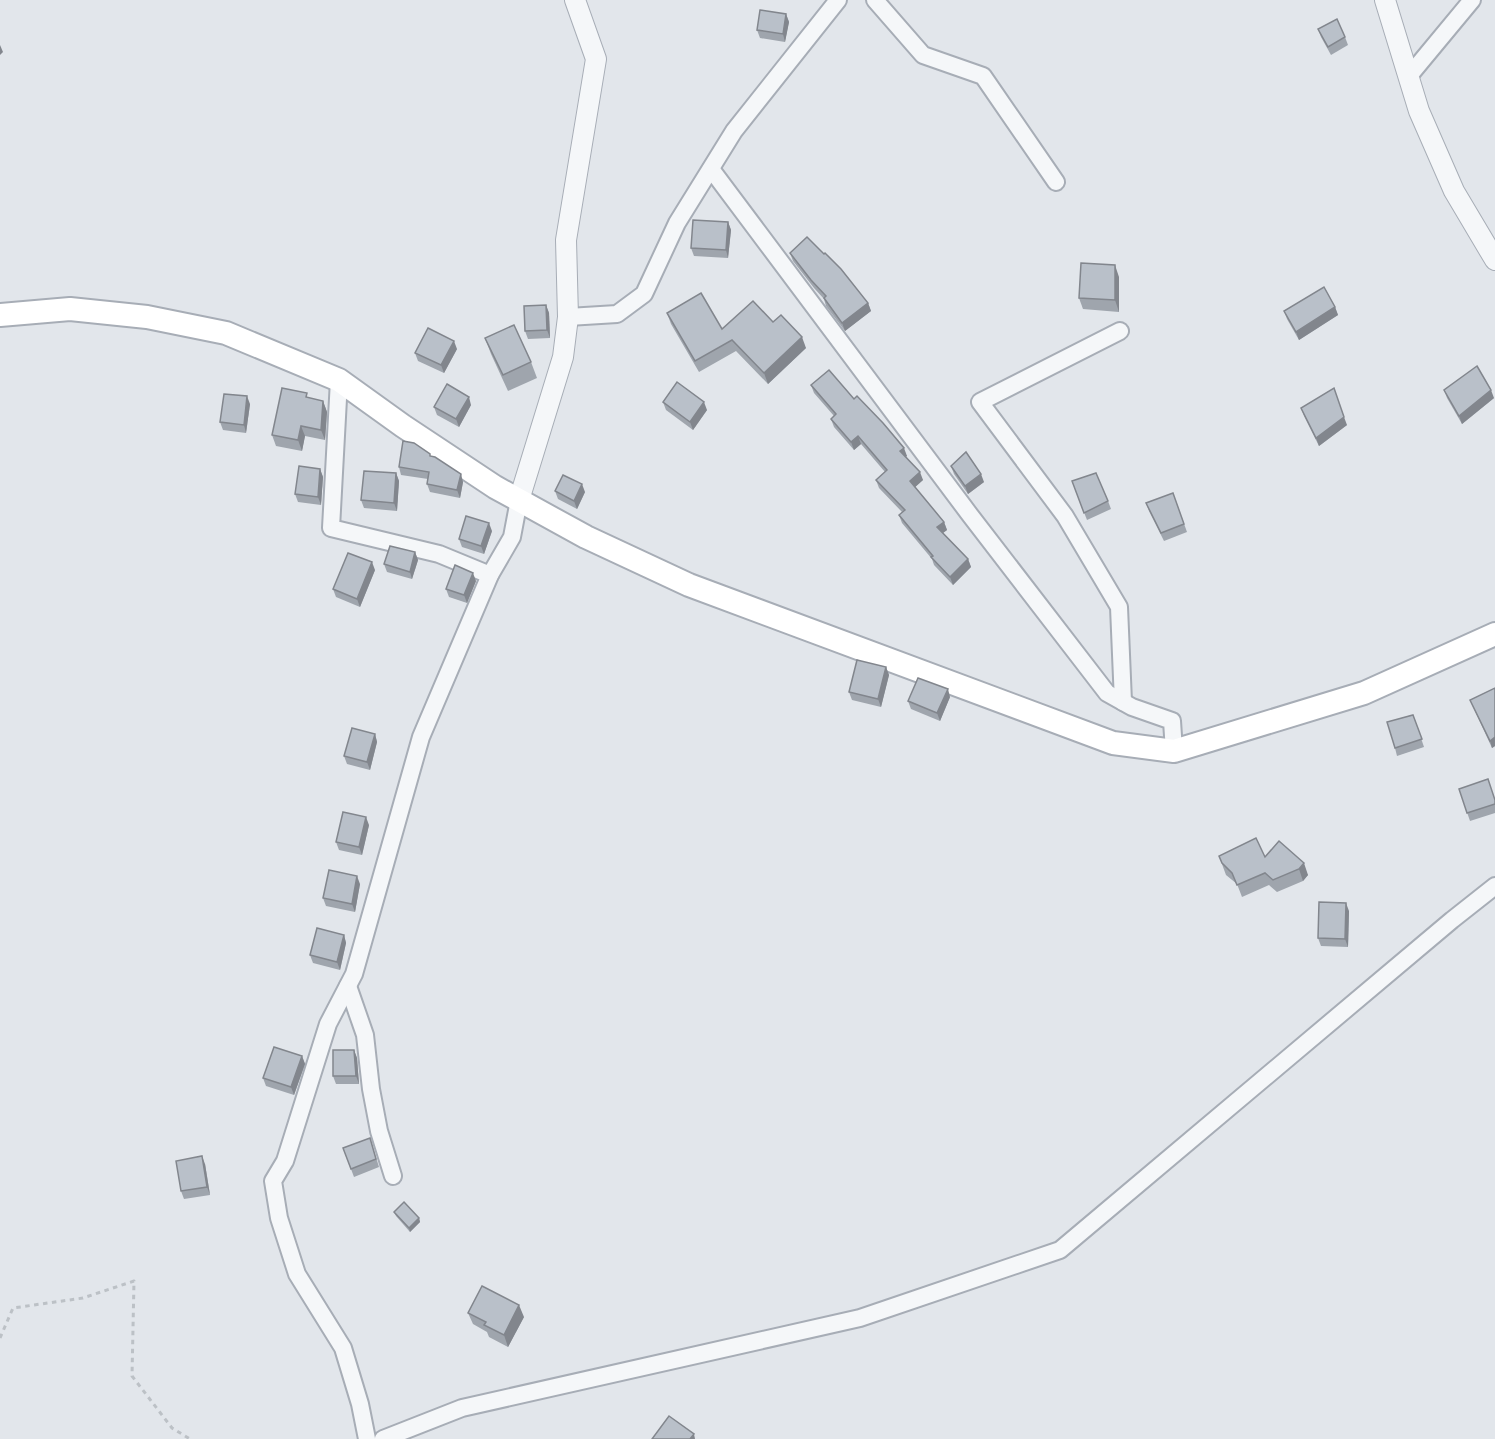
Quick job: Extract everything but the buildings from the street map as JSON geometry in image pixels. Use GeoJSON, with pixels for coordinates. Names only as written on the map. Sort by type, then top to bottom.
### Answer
{"type":"FeatureCollection","features":[{"type":"Feature","properties":{"kind":"main road"},"geometry":{"type":"LineString","coordinates":[[0,315],[70,309],[158,319],[226,333],[339,380],[495,487],[586,537],[689,585],[1113,743],[1174,751],[1364,693],[1495,634]]}},
{"type":"Feature","properties":{"kind":"street"},"geometry":{"type":"LineString","coordinates":[[367,1439],[360,1404],[343,1348],[297,1274],[279,1218],[273,1181],[285,1161],[328,1024],[354,974],[421,737],[490,575],[513,537],[519,500],[562,357],[567,317],[566,240],[596,59],[575,0]]}},
{"type":"Feature","properties":{"kind":"street"},"geometry":{"type":"LineString","coordinates":[[567,317],[617,315],[644,294],[677,223],[735,131],[838,0]]}},
{"type":"Feature","properties":{"kind":"street"},"geometry":{"type":"LineString","coordinates":[[875,0],[923,55],[982,76],[1056,182]]}},
{"type":"Feature","properties":{"kind":"street"},"geometry":{"type":"LineString","coordinates":[[1384,0],[1419,111],[1454,191],[1495,260]]}},
{"type":"Feature","properties":{"kind":"street"},"geometry":{"type":"LineString","coordinates":[[1409,76],[1472,0]]}},
{"type":"Feature","properties":{"kind":"street"},"geometry":{"type":"LineString","coordinates":[[711,169],[970,515],[1107,693],[1132,707],[1172,721],[1174,751]]}},
{"type":"Feature","properties":{"kind":"street"},"geometry":{"type":"LineString","coordinates":[[1120,331],[980,402],[1065,516],[1119,607],[1123,702]]}},
{"type":"Feature","properties":{"kind":"street"},"geometry":{"type":"LineString","coordinates":[[339,380],[331,528],[439,554],[490,575]]}},
{"type":"Feature","properties":{"kind":"street"},"geometry":{"type":"LineString","coordinates":[[383,1439],[462,1408],[860,1318],[1060,1250],[1443,927],[1495,886]]}},
{"type":"Feature","properties":{"kind":"street"},"geometry":{"type":"LineString","coordinates":[[348,986],[365,1035],[371,1089],[379,1131],[393,1176]]}},
{"type":"Feature","properties":{"kind":"path"},"geometry":{"type":"LineString","coordinates":[[0,1338],[13,1308],[83,1298],[134,1281],[132,1376],[172,1428],[190,1439]]}}]}
